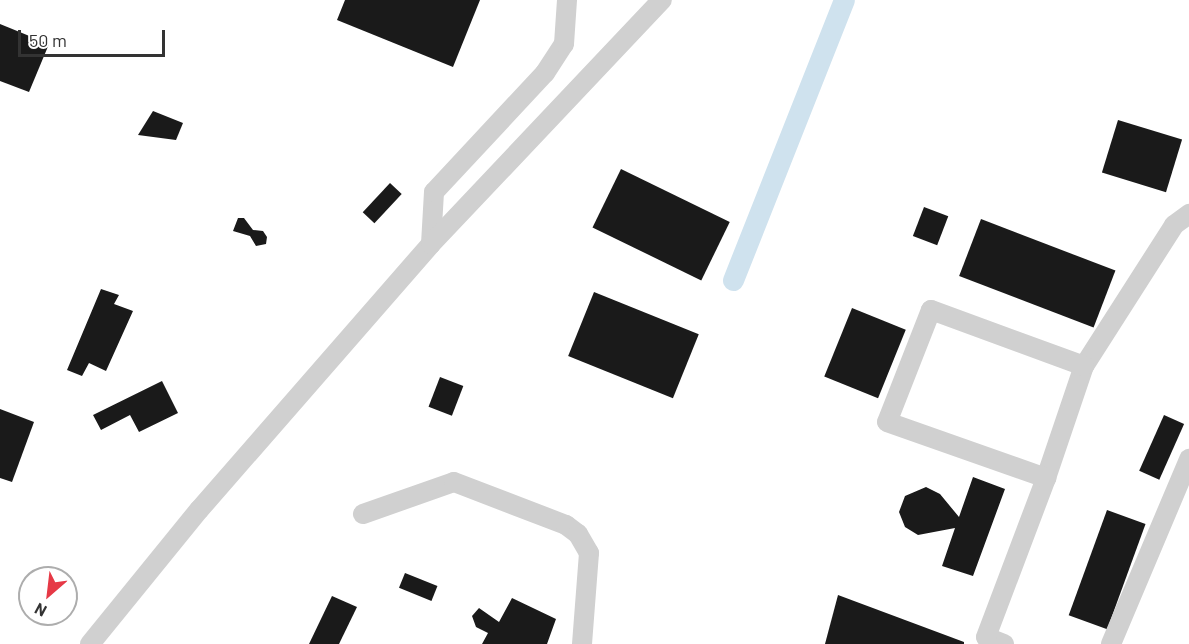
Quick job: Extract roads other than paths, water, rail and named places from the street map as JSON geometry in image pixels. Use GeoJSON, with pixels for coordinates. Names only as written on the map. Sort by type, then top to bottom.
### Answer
{"type":"FeatureCollection","features":[{"type":"Feature","properties":{"kind":"street"},"geometry":{"type":"LineString","coordinates":[[431,244],[434,192],[545,73],[564,44],[567,0]]}},
{"type":"Feature","properties":{"kind":"street"},"geometry":{"type":"LineString","coordinates":[[90,644],[199,510],[431,244],[662,0]]}},
{"type":"Feature","properties":{"kind":"street"},"geometry":{"type":"LineString","coordinates":[[1004,644],[986,637],[1046,478],[1084,366],[1174,225],[1189,214]]}},
{"type":"Feature","properties":{"kind":"street"},"geometry":{"type":"LineString","coordinates":[[1046,478],[887,422],[931,310],[1084,366]]}},
{"type":"Feature","properties":{"kind":"street"},"geometry":{"type":"LineString","coordinates":[[1111,644],[1189,459]]}},
{"type":"Feature","properties":{"kind":"street"},"geometry":{"type":"LineString","coordinates":[[363,514],[454,482],[566,525],[578,534],[589,553],[582,644]]}},
{"type":"Feature","properties":{"kind":"waterway"},"geometry":{"type":"LineString","coordinates":[[733,280],[844,0]]}}]}
